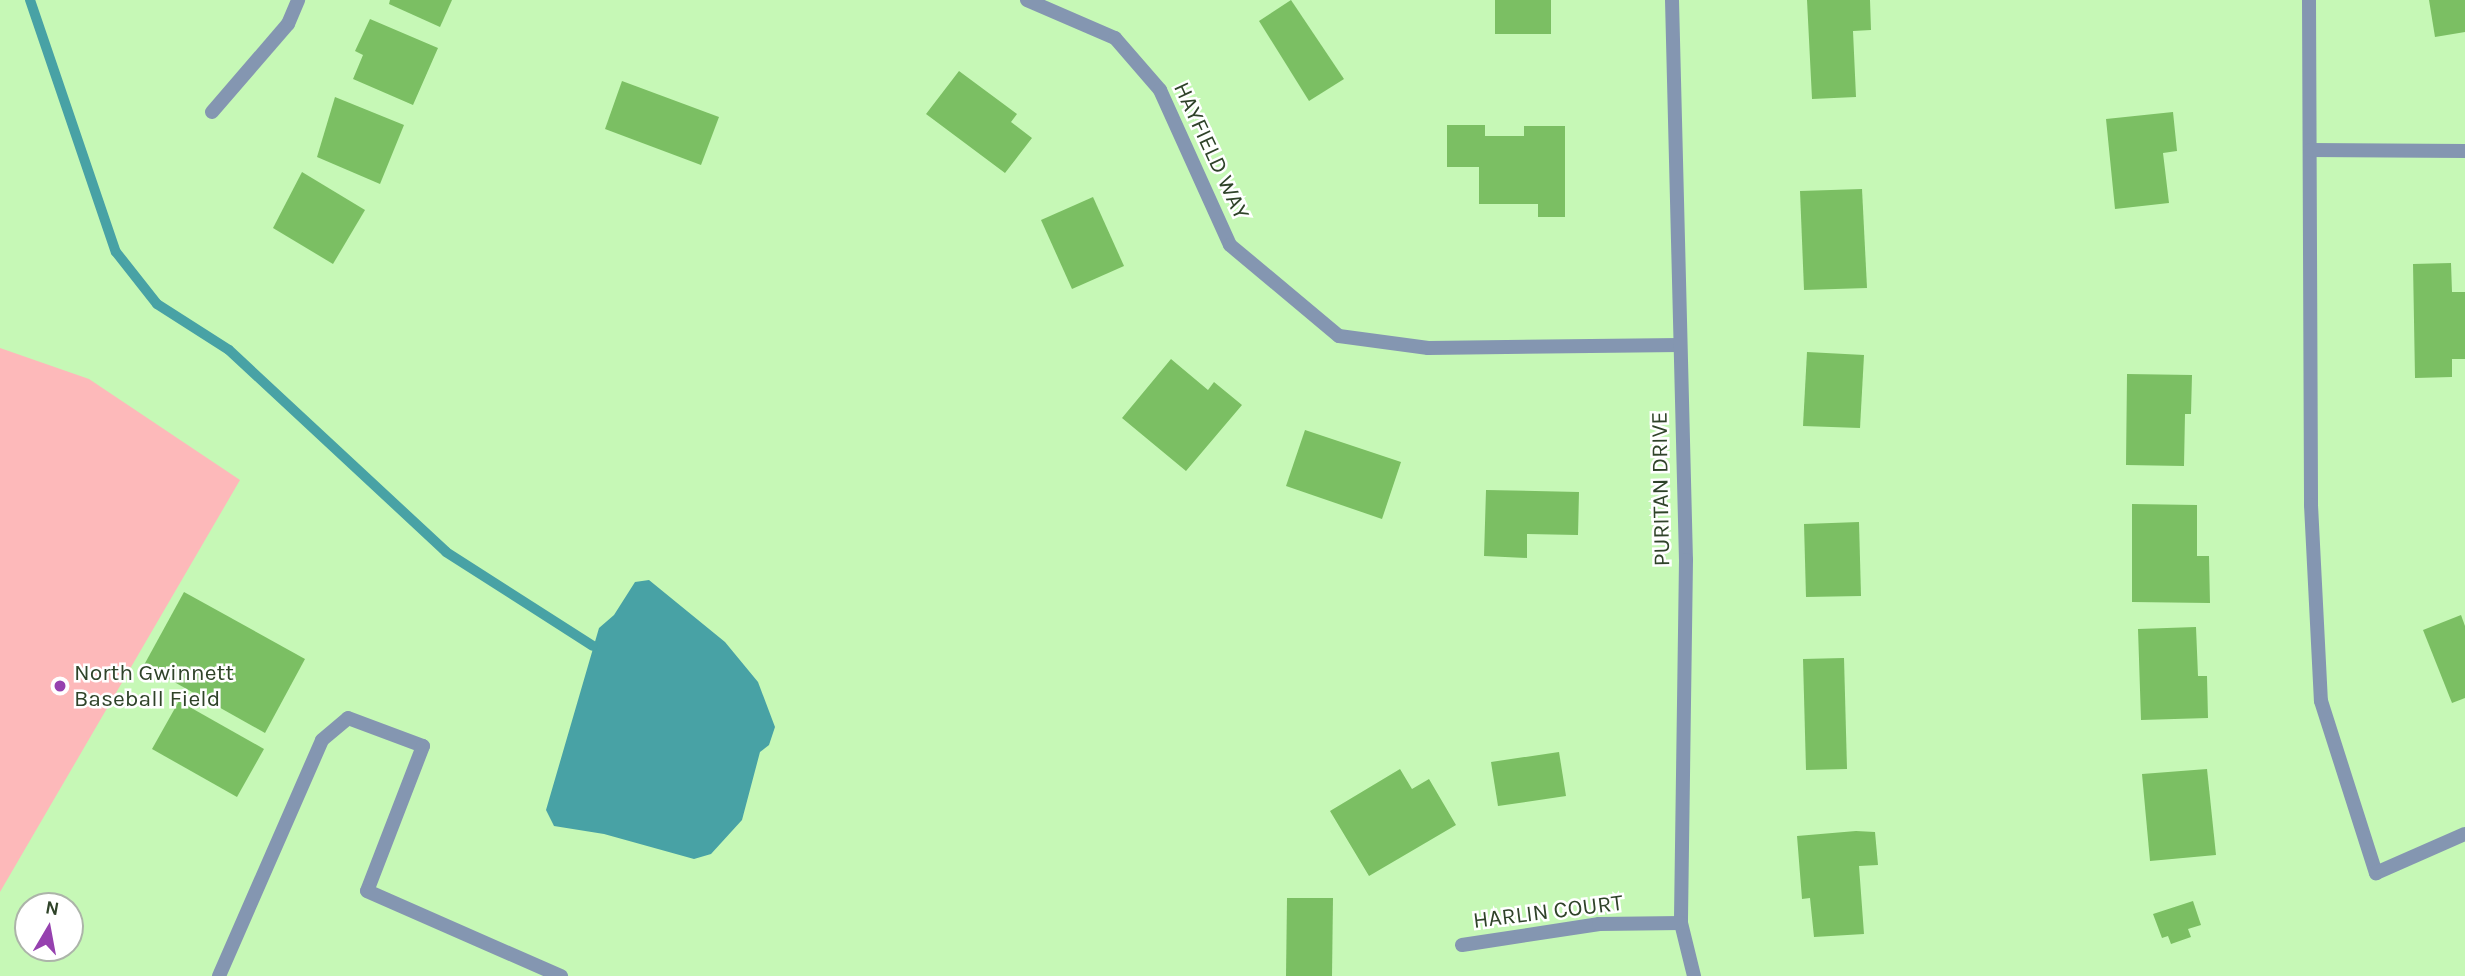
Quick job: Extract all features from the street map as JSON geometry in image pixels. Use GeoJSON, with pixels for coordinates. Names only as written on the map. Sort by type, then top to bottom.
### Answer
{"type":"FeatureCollection","features":[{"type":"Feature","properties":{"kind":"street"},"geometry":{"type":"LineString","coordinates":[[212,112],[288,24],[298,0]]}},
{"type":"Feature","properties":{"kind":"street","name":"HAYFIELD WAY"},"geometry":{"type":"LineString","coordinates":[[1027,0],[1115,38],[1160,90],[1230,245],[1339,336],[1428,348],[1680,345]]}},
{"type":"Feature","properties":{"kind":"street","name":"PURITAN DRIVE"},"geometry":{"type":"LineString","coordinates":[[1672,0],[1686,560],[1681,923],[1694,976]]}},
{"type":"Feature","properties":{"kind":"street"},"geometry":{"type":"LineString","coordinates":[[2309,0],[2311,505],[2321,701],[2376,873],[2465,834]]}},
{"type":"Feature","properties":{"kind":"street"},"geometry":{"type":"LineString","coordinates":[[2310,150],[2465,151]]}},
{"type":"Feature","properties":{"kind":"street"},"geometry":{"type":"LineString","coordinates":[[219,976],[322,740],[348,718],[423,746],[367,891],[561,976]]}},
{"type":"Feature","properties":{"kind":"street","name":"HARLIN COURT"},"geometry":{"type":"LineString","coordinates":[[1462,946],[1600,924],[1681,923]]}},
{"type":"Feature","properties":{"kind":"shaded area","name":"North Gwinnett Baseball Field"},"geometry":{"type":"Polygon","coordinates":[[[0,348],[89,379],[240,480],[0,892],[0,348]]]}},
{"type":"Feature","properties":{"kind":"water"},"geometry":{"type":"Polygon","coordinates":[[[649,580],[725,642],[758,682],[775,727],[769,745],[760,752],[742,820],[711,854],[694,859],[604,834],[554,826],[546,810],[599,628],[614,615],[635,582],[649,580]]]}},
{"type":"Feature","properties":{"kind":"building"},"geometry":{"type":"Polygon","coordinates":[[[390,0],[452,0],[440,27],[389,4],[390,0]]]}},
{"type":"Feature","properties":{"kind":"building"},"geometry":{"type":"Polygon","coordinates":[[[1291,0],[1344,79],[1309,101],[1259,21],[1291,0]]]}},
{"type":"Feature","properties":{"kind":"building"},"geometry":{"type":"Polygon","coordinates":[[[1495,0],[1551,0],[1551,34],[1495,34],[1495,0]]]}},
{"type":"Feature","properties":{"kind":"building"},"geometry":{"type":"Polygon","coordinates":[[[1807,0],[1870,0],[1871,30],[1853,31],[1856,97],[1812,99],[1807,0]]]}},
{"type":"Feature","properties":{"kind":"building"},"geometry":{"type":"Polygon","coordinates":[[[2429,0],[2465,0],[2465,32],[2435,37],[2429,0]]]}},
{"type":"Feature","properties":{"kind":"building"},"geometry":{"type":"Polygon","coordinates":[[[370,19],[438,48],[413,105],[353,79],[363,55],[355,51],[370,19]]]}},
{"type":"Feature","properties":{"kind":"building"},"geometry":{"type":"Polygon","coordinates":[[[959,71],[1017,114],[1011,122],[1032,138],[1005,173],[926,114],[959,71]]]}},
{"type":"Feature","properties":{"kind":"building"},"geometry":{"type":"Polygon","coordinates":[[[622,81],[719,117],[701,165],[605,129],[622,81]]]}},
{"type":"Feature","properties":{"kind":"building"},"geometry":{"type":"Polygon","coordinates":[[[335,97],[404,125],[380,184],[317,157],[335,97]]]}},
{"type":"Feature","properties":{"kind":"building"},"geometry":{"type":"Polygon","coordinates":[[[2173,112],[2177,151],[2163,153],[2169,203],[2115,209],[2106,119],[2173,112]]]}},
{"type":"Feature","properties":{"kind":"building"},"geometry":{"type":"Polygon","coordinates":[[[1447,125],[1485,125],[1485,136],[1524,136],[1524,126],[1565,126],[1565,217],[1538,217],[1538,204],[1479,204],[1479,167],[1447,167],[1447,125]]]}},
{"type":"Feature","properties":{"kind":"building"},"geometry":{"type":"Polygon","coordinates":[[[302,172],[365,210],[333,264],[273,228],[302,172]]]}},
{"type":"Feature","properties":{"kind":"building"},"geometry":{"type":"Polygon","coordinates":[[[1862,189],[1867,288],[1804,290],[1800,191],[1862,189]]]}},
{"type":"Feature","properties":{"kind":"building"},"geometry":{"type":"Polygon","coordinates":[[[1093,197],[1124,266],[1072,289],[1041,220],[1093,197]]]}},
{"type":"Feature","properties":{"kind":"building"},"geometry":{"type":"Polygon","coordinates":[[[2451,263],[2452,292],[2465,292],[2465,359],[2452,359],[2452,377],[2415,378],[2413,264],[2451,263]]]}},
{"type":"Feature","properties":{"kind":"building"},"geometry":{"type":"Polygon","coordinates":[[[1807,352],[1864,355],[1860,428],[1803,426],[1807,352]]]}},
{"type":"Feature","properties":{"kind":"building"},"geometry":{"type":"Polygon","coordinates":[[[1171,359],[1208,390],[1214,382],[1242,405],[1186,471],[1122,418],[1171,359]]]}},
{"type":"Feature","properties":{"kind":"building"},"geometry":{"type":"Polygon","coordinates":[[[2127,374],[2192,375],[2191,414],[2185,414],[2184,466],[2126,465],[2127,374]]]}},
{"type":"Feature","properties":{"kind":"building"},"geometry":{"type":"Polygon","coordinates":[[[1305,430],[1401,462],[1382,519],[1286,486],[1305,430]]]}},
{"type":"Feature","properties":{"kind":"building"},"geometry":{"type":"Polygon","coordinates":[[[1486,490],[1579,492],[1578,535],[1527,534],[1527,558],[1484,556],[1486,490]]]}},
{"type":"Feature","properties":{"kind":"building"},"geometry":{"type":"Polygon","coordinates":[[[2132,504],[2197,505],[2197,556],[2209,556],[2210,603],[2132,602],[2132,504]]]}},
{"type":"Feature","properties":{"kind":"building"},"geometry":{"type":"Polygon","coordinates":[[[1859,522],[1861,596],[1806,597],[1804,524],[1859,522]]]}},
{"type":"Feature","properties":{"kind":"building"},"geometry":{"type":"Polygon","coordinates":[[[184,592],[305,659],[265,733],[144,665],[184,592]]]}},
{"type":"Feature","properties":{"kind":"building"},"geometry":{"type":"Polygon","coordinates":[[[2461,615],[2465,626],[2465,698],[2452,703],[2423,630],[2461,615]]]}},
{"type":"Feature","properties":{"kind":"building"},"geometry":{"type":"Polygon","coordinates":[[[2196,627],[2198,676],[2207,676],[2208,718],[2141,720],[2138,629],[2196,627]]]}},
{"type":"Feature","properties":{"kind":"building"},"geometry":{"type":"Polygon","coordinates":[[[1844,658],[1847,769],[1806,770],[1803,659],[1844,658]]]}},
{"type":"Feature","properties":{"kind":"building"},"geometry":{"type":"Polygon","coordinates":[[[179,701],[264,749],[237,797],[152,749],[179,701]]]}},
{"type":"Feature","properties":{"kind":"building"},"geometry":{"type":"Polygon","coordinates":[[[1559,752],[1566,796],[1498,806],[1491,762],[1559,752]]]}},
{"type":"Feature","properties":{"kind":"building"},"geometry":{"type":"Polygon","coordinates":[[[1400,769],[1412,789],[1429,779],[1456,825],[1369,876],[1330,811],[1400,769]]]}},
{"type":"Feature","properties":{"kind":"building"},"geometry":{"type":"Polygon","coordinates":[[[2207,769],[2216,855],[2150,861],[2142,774],[2207,769]]]}},
{"type":"Feature","properties":{"kind":"building"},"geometry":{"type":"Polygon","coordinates":[[[1875,832],[1878,865],[1859,866],[1864,934],[1814,937],[1810,898],[1802,899],[1797,836],[1875,832]]]}},
{"type":"Feature","properties":{"kind":"building"},"geometry":{"type":"Polygon","coordinates":[[[1287,898],[1333,898],[1332,976],[1286,976],[1287,898]]]}},
{"type":"Feature","properties":{"kind":"building"},"geometry":{"type":"Polygon","coordinates":[[[2193,901],[2201,925],[2188,929],[2191,937],[2171,944],[2168,936],[2162,938],[2153,914],[2193,901]]]}},
{"type":"Feature","properties":{"kind":"waterway"},"geometry":{"type":"LineString","coordinates":[[30,0],[116,252],[157,304],[229,350],[446,552],[593,646]]}},
{"type":"Feature","properties":{"kind":"place","name":"North Gwinnett Baseball Field"},"geometry":{"type":"Point","coordinates":[60,686]}}]}
